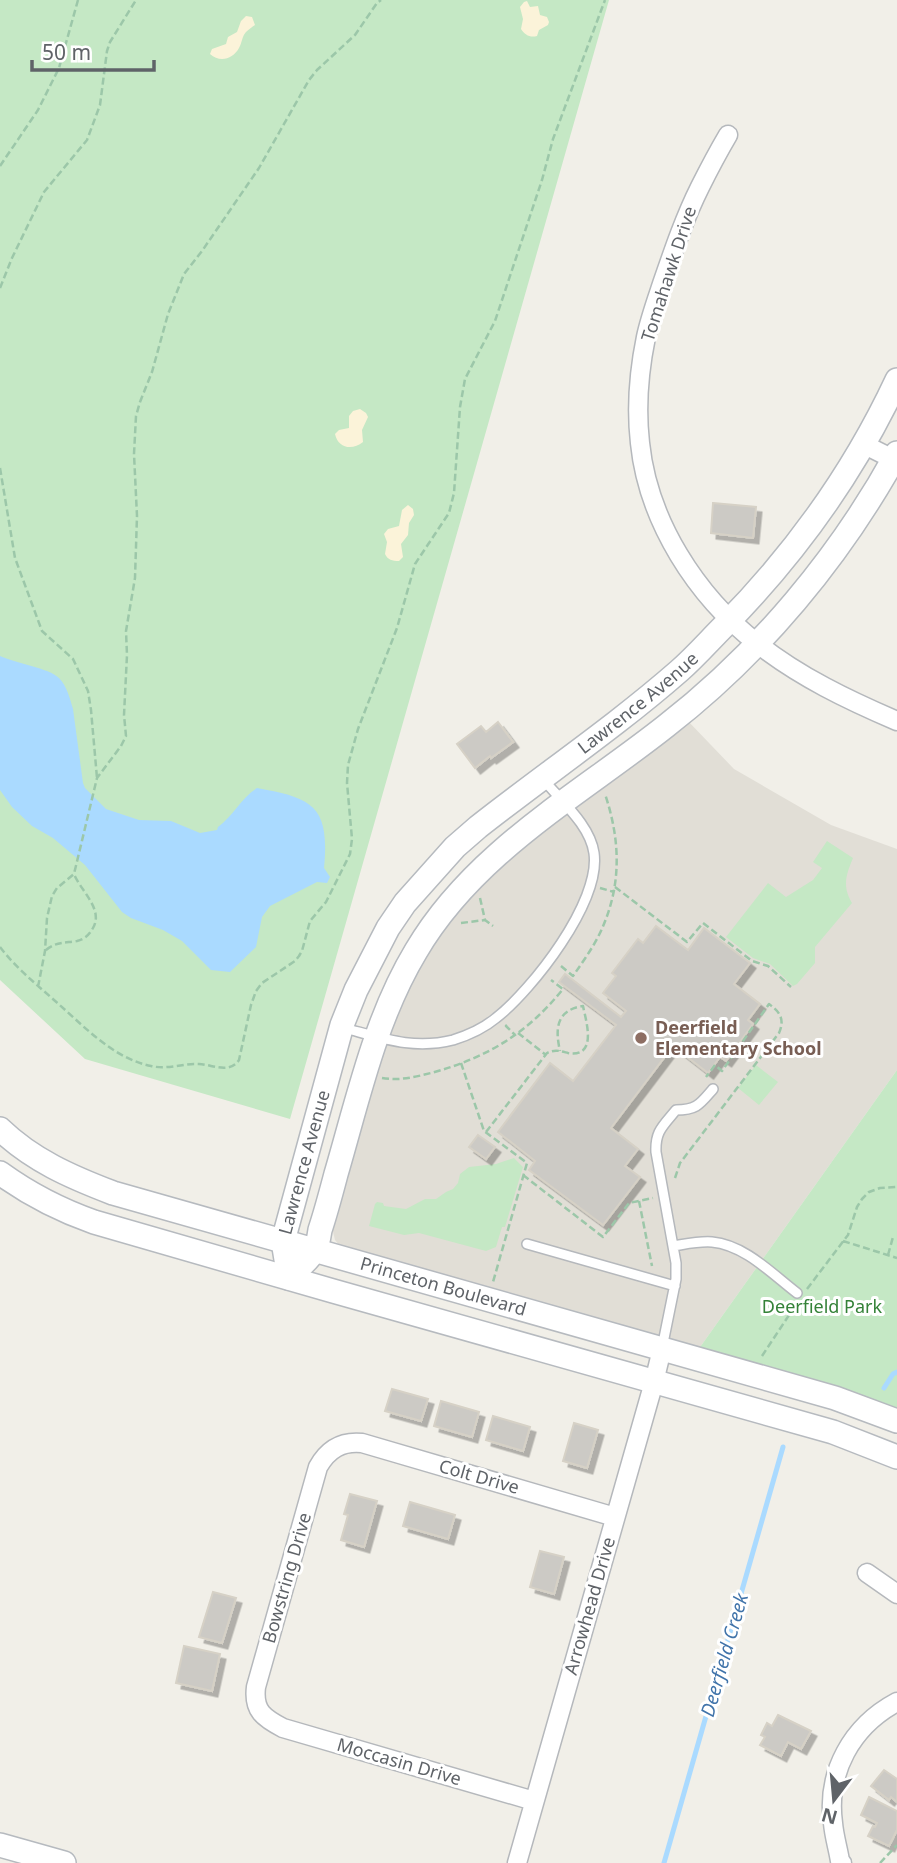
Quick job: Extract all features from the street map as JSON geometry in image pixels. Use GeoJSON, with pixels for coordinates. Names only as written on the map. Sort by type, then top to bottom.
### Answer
{"type":"FeatureCollection","features":[{"type":"Feature","properties":{"kind":"street","name":"Tomahawk Drive"},"geometry":{"type":"LineString","coordinates":[[728,135],[699,188],[670,261],[646,335],[638,409],[640,443],[653,501],[690,572],[708,595],[757,643],[823,687],[897,721]]}},
{"type":"Feature","properties":{"kind":"street","name":"Lawrence Avenue"},"geometry":{"type":"LineString","coordinates":[[289,1278],[283,1241],[342,1028],[356,990],[388,928],[405,903],[455,847],[680,670],[770,578],[834,492],[897,380]]}},
{"type":"Feature","properties":{"kind":"street"},"geometry":{"type":"LineString","coordinates":[[863,444],[896,458]]}},
{"type":"Feature","properties":{"kind":"street","name":"Lawrence Avenue"},"geometry":{"type":"LineString","coordinates":[[289,1278],[315,1250],[377,1037],[394,991],[416,950],[457,894],[512,842],[667,726],[757,643],[852,527],[896,458]]}},
{"type":"Feature","properties":{"kind":"street","name":"Princeton Boulevard"},"geometry":{"type":"LineString","coordinates":[[0,1129],[38,1158],[74,1179],[113,1193],[835,1398],[897,1421]]}},
{"type":"Feature","properties":{"kind":"street","name":"Princeton Boulevard"},"geometry":{"type":"LineString","coordinates":[[0,1173],[44,1201],[76,1215],[833,1432],[897,1457]]}},
{"type":"Feature","properties":{"kind":"street","name":"Arrowhead Drive"},"geometry":{"type":"LineString","coordinates":[[516,1863],[662,1349]]}},
{"type":"Feature","properties":{"kind":"street","name":"Colt Drive"},"geometry":{"type":"LineString","coordinates":[[341,1444],[362,1443],[615,1517]]}},
{"type":"Feature","properties":{"kind":"street","name":"Bowstring Drive"},"geometry":{"type":"LineString","coordinates":[[266,1719],[258,1709],[256,1687],[318,1467],[324,1456],[341,1444]]}},
{"type":"Feature","properties":{"kind":"street"},"geometry":{"type":"LineString","coordinates":[[867,1573],[897,1594]]}},
{"type":"Feature","properties":{"kind":"street"},"geometry":{"type":"LineString","coordinates":[[840,1862],[832,1824],[836,1772],[847,1748],[862,1728],[897,1702]]}},
{"type":"Feature","properties":{"kind":"street","name":"Moccasin Drive"},"geometry":{"type":"LineString","coordinates":[[266,1719],[283,1728],[534,1801]]}},
{"type":"Feature","properties":{"kind":"street"},"geometry":{"type":"LineString","coordinates":[[0,1845],[64,1863]]}},
{"type":"Feature","properties":{"kind":"lane"},"geometry":{"type":"LineString","coordinates":[[342,1028],[400,1043],[451,1040],[473,1033],[495,1019],[525,992],[568,934],[580,913],[593,871],[594,856],[590,838],[542,777]]}},
{"type":"Feature","properties":{"kind":"lane"},"geometry":{"type":"LineString","coordinates":[[662,1349],[675,1286],[676,1262],[656,1152],[656,1136],[676,1111],[698,1106],[713,1089]]}},
{"type":"Feature","properties":{"kind":"lane"},"geometry":{"type":"LineString","coordinates":[[673,1246],[711,1242],[726,1245],[745,1254],[797,1293]]}},
{"type":"Feature","properties":{"kind":"lane"},"geometry":{"type":"LineString","coordinates":[[527,1244],[675,1286]]}},
{"type":"Feature","properties":{"kind":"path"},"geometry":{"type":"LineString","coordinates":[[0,166],[38,110],[59,68],[78,0]]}},
{"type":"Feature","properties":{"kind":"path"},"geometry":{"type":"LineString","coordinates":[[0,288],[44,192],[87,140],[100,105],[110,42],[136,0]]}},
{"type":"Feature","properties":{"kind":"path"},"geometry":{"type":"LineString","coordinates":[[96,780],[126,736],[126,631],[135,578],[137,516],[134,454],[136,416],[168,314],[184,274],[259,168],[309,80],[355,35],[381,0]]}},
{"type":"Feature","properties":{"kind":"path"},"geometry":{"type":"LineString","coordinates":[[0,947],[38,987],[102,1042],[135,1062],[168,1068],[198,1064],[227,1068],[236,1065],[256,991],[262,983],[295,961],[302,951],[310,921],[326,902],[350,853],[352,839],[348,765],[358,729],[397,628],[415,564],[449,513],[454,493],[460,407],[465,379],[495,321],[542,180],[552,139],[606,0]]}},
{"type":"Feature","properties":{"kind":"path"},"geometry":{"type":"LineString","coordinates":[[0,468],[15,558],[42,631],[73,659],[88,691],[91,710],[96,780],[74,874],[92,904],[96,915],[95,926],[83,939],[56,944],[46,951]]}},
{"type":"Feature","properties":{"kind":"path"},"geometry":{"type":"LineString","coordinates":[[561,966],[573,976],[598,937],[608,915],[615,887],[617,838],[604,790]]}},
{"type":"Feature","properties":{"kind":"path"},"geometry":{"type":"LineString","coordinates":[[38,987],[46,951],[47,918],[52,896],[57,888],[74,874]]}},
{"type":"Feature","properties":{"kind":"path"},"geometry":{"type":"LineString","coordinates":[[615,887],[687,942],[703,923],[752,961],[768,966],[791,987]]}},
{"type":"Feature","properties":{"kind":"path"},"geometry":{"type":"LineString","coordinates":[[479,892],[485,920]]}},
{"type":"Feature","properties":{"kind":"path"},"geometry":{"type":"LineString","coordinates":[[452,925],[485,920],[494,926]]}},
{"type":"Feature","properties":{"kind":"path"},"geometry":{"type":"LineString","coordinates":[[379,1077],[394,1080],[416,1077],[493,1050],[517,1033],[563,989],[550,979]]}},
{"type":"Feature","properties":{"kind":"path"},"geometry":{"type":"LineString","coordinates":[[674,1184],[680,1163],[779,1033],[782,1021],[776,1009],[769,1004],[722,1070],[715,1065],[706,1077]]}},
{"type":"Feature","properties":{"kind":"path"},"geometry":{"type":"LineString","coordinates":[[486,1132],[545,1055],[553,1050],[574,1054],[580,1052],[589,1042],[583,1006],[569,1011],[557,1025],[560,1051]]}},
{"type":"Feature","properties":{"kind":"path"},"geometry":{"type":"LineString","coordinates":[[517,1033],[545,1055]]}},
{"type":"Feature","properties":{"kind":"path"},"geometry":{"type":"LineString","coordinates":[[461,1063],[484,1130],[527,1163],[492,1285]]}},
{"type":"Feature","properties":{"kind":"path"},"geometry":{"type":"LineString","coordinates":[[523,1175],[604,1237],[629,1203],[664,1197]]}},
{"type":"Feature","properties":{"kind":"path"},"geometry":{"type":"LineString","coordinates":[[758,1362],[822,1267],[848,1235],[857,1208],[869,1192],[897,1187]]}},
{"type":"Feature","properties":{"kind":"path"},"geometry":{"type":"LineString","coordinates":[[639,1201],[652,1267],[649,1279]]}},
{"type":"Feature","properties":{"kind":"path"},"geometry":{"type":"LineString","coordinates":[[888,1255],[893,1237]]}},
{"type":"Feature","properties":{"kind":"path"},"geometry":{"type":"LineString","coordinates":[[843,1241],[897,1258]]}},
{"type":"Feature","properties":{"kind":"path"},"geometry":{"type":"LineString","coordinates":[[880,1863],[897,1845]]}},
{"type":"Feature","properties":{"kind":"shaded area","name":"Deerfield Elementary School"},"geometry":{"type":"Polygon","coordinates":[[[687,720],[734,769],[831,825],[897,849],[897,1070],[698,1350],[340,1246],[335,1240],[331,1223],[394,1014],[440,931],[498,865],[687,720]]]}},
{"type":"Feature","properties":{"kind":"green space"},"geometry":{"type":"Polygon","coordinates":[[[0,0],[609,0],[290,1119],[85,1059],[0,980],[0,0]]]}},
{"type":"Feature","properties":{"kind":"green space"},"geometry":{"type":"Polygon","coordinates":[[[827,841],[853,858],[846,880],[852,903],[815,947],[815,963],[793,986],[770,964],[753,958],[726,937],[768,883],[786,897],[813,880],[822,868],[813,862],[827,841]]]}},
{"type":"Feature","properties":{"kind":"green space"},"geometry":{"type":"Polygon","coordinates":[[[756,1065],[778,1082],[759,1105],[738,1088],[756,1065]]]}},
{"type":"Feature","properties":{"kind":"green space","name":"Deerfield Park"},"geometry":{"type":"Polygon","coordinates":[[[897,1070],[897,1411],[698,1350],[897,1070]]]}},
{"type":"Feature","properties":{"kind":"green space"},"geometry":{"type":"Polygon","coordinates":[[[514,1158],[523,1167],[505,1227],[502,1227],[496,1247],[486,1251],[419,1233],[404,1235],[369,1226],[377,1202],[383,1203],[384,1206],[406,1209],[425,1199],[436,1199],[453,1189],[460,1174],[469,1167],[496,1164],[514,1158]]]}},
{"type":"Feature","properties":{"kind":"sand"},"geometry":{"type":"Polygon","coordinates":[[[527,1],[530,7],[538,6],[540,15],[547,17],[549,22],[539,30],[537,36],[528,36],[521,29],[523,19],[520,7],[527,1]]]}},
{"type":"Feature","properties":{"kind":"sand"},"geometry":{"type":"Polygon","coordinates":[[[246,16],[252,17],[255,25],[245,34],[236,52],[222,59],[210,54],[212,49],[226,44],[228,37],[237,32],[246,16]]]}},
{"type":"Feature","properties":{"kind":"sand"},"geometry":{"type":"Polygon","coordinates":[[[360,409],[368,417],[362,430],[363,442],[354,447],[346,447],[339,442],[335,434],[339,430],[349,428],[349,416],[360,409]]]}},
{"type":"Feature","properties":{"kind":"sand"},"geometry":{"type":"Polygon","coordinates":[[[408,505],[413,509],[414,515],[409,523],[408,535],[401,544],[403,557],[399,561],[392,560],[385,554],[387,542],[384,534],[388,529],[399,526],[402,510],[408,505]]]}},
{"type":"Feature","properties":{"kind":"water"},"geometry":{"type":"Polygon","coordinates":[[[0,656],[48,671],[62,681],[73,709],[83,783],[106,809],[139,820],[171,821],[200,833],[217,830],[257,788],[292,796],[314,808],[320,818],[324,831],[324,868],[330,877],[327,883],[317,882],[270,906],[262,917],[256,947],[230,972],[211,970],[182,941],[122,912],[85,865],[53,838],[32,826],[12,807],[0,790],[0,656]]]}},
{"type":"Feature","properties":{"kind":"building"},"geometry":{"type":"Polygon","coordinates":[[[713,503],[756,507],[753,538],[711,533],[713,503]]]}},
{"type":"Feature","properties":{"kind":"building"},"geometry":{"type":"Polygon","coordinates":[[[498,722],[513,742],[475,768],[457,744],[481,726],[486,732],[498,722]]]}},
{"type":"Feature","properties":{"kind":"building"},"geometry":{"type":"Polygon","coordinates":[[[656,926],[688,950],[704,928],[750,963],[734,984],[760,1004],[748,1020],[753,1024],[726,1061],[720,1057],[708,1073],[673,1046],[611,1128],[638,1149],[625,1166],[640,1177],[603,1225],[529,1170],[535,1161],[498,1132],[550,1063],[573,1081],[616,1025],[559,982],[565,974],[621,1017],[626,1011],[603,993],[616,976],[612,973],[638,939],[643,943],[656,926]]]}},
{"type":"Feature","properties":{"kind":"building"},"geometry":{"type":"Polygon","coordinates":[[[478,1135],[495,1147],[486,1159],[469,1147],[478,1135]]]}},
{"type":"Feature","properties":{"kind":"building"},"geometry":{"type":"Polygon","coordinates":[[[392,1389],[428,1399],[421,1421],[385,1411],[392,1389]]]}},
{"type":"Feature","properties":{"kind":"building"},"geometry":{"type":"Polygon","coordinates":[[[441,1401],[479,1412],[472,1437],[434,1426],[441,1401]]]}},
{"type":"Feature","properties":{"kind":"building"},"geometry":{"type":"Polygon","coordinates":[[[493,1416],[530,1427],[523,1451],[486,1440],[493,1416]]]}},
{"type":"Feature","properties":{"kind":"building"},"geometry":{"type":"Polygon","coordinates":[[[574,1423],[598,1430],[587,1468],[563,1461],[574,1423]]]}},
{"type":"Feature","properties":{"kind":"building"},"geometry":{"type":"Polygon","coordinates":[[[350,1494],[377,1501],[364,1547],[341,1540],[350,1494]]]}},
{"type":"Feature","properties":{"kind":"building"},"geometry":{"type":"Polygon","coordinates":[[[410,1502],[455,1515],[448,1539],[403,1526],[410,1502]]]}},
{"type":"Feature","properties":{"kind":"building"},"geometry":{"type":"Polygon","coordinates":[[[540,1551],[564,1557],[554,1594],[530,1587],[540,1551]]]}},
{"type":"Feature","properties":{"kind":"building"},"geometry":{"type":"Polygon","coordinates":[[[213,1592],[236,1598],[222,1643],[199,1637],[213,1592]]]}},
{"type":"Feature","properties":{"kind":"building"},"geometry":{"type":"Polygon","coordinates":[[[184,1646],[220,1654],[212,1691],[176,1683],[184,1646]]]}},
{"type":"Feature","properties":{"kind":"building"},"geometry":{"type":"Polygon","coordinates":[[[778,1715],[811,1731],[801,1749],[788,1742],[781,1756],[760,1745],[765,1737],[761,1735],[767,1723],[772,1726],[778,1715]]]}},
{"type":"Feature","properties":{"kind":"building"},"geometry":{"type":"Polygon","coordinates":[[[884,1770],[897,1779],[897,1802],[891,1797],[889,1800],[871,1786],[884,1770]]]}},
{"type":"Feature","properties":{"kind":"building"},"geometry":{"type":"Polygon","coordinates":[[[869,1797],[897,1811],[897,1830],[889,1846],[868,1836],[877,1823],[861,1815],[869,1797]]]}},
{"type":"Feature","properties":{"kind":"waterway","name":"Deerfield Creek"},"geometry":{"type":"LineString","coordinates":[[884,1388],[897,1372]]}},
{"type":"Feature","properties":{"kind":"waterway","name":"Deerfield Creek"},"geometry":{"type":"LineString","coordinates":[[664,1863],[783,1447]]}},
{"type":"Feature","properties":{"kind":"place","name":"Deerfield Elementary School"},"geometry":{"type":"Point","coordinates":[641,1038]}}]}
